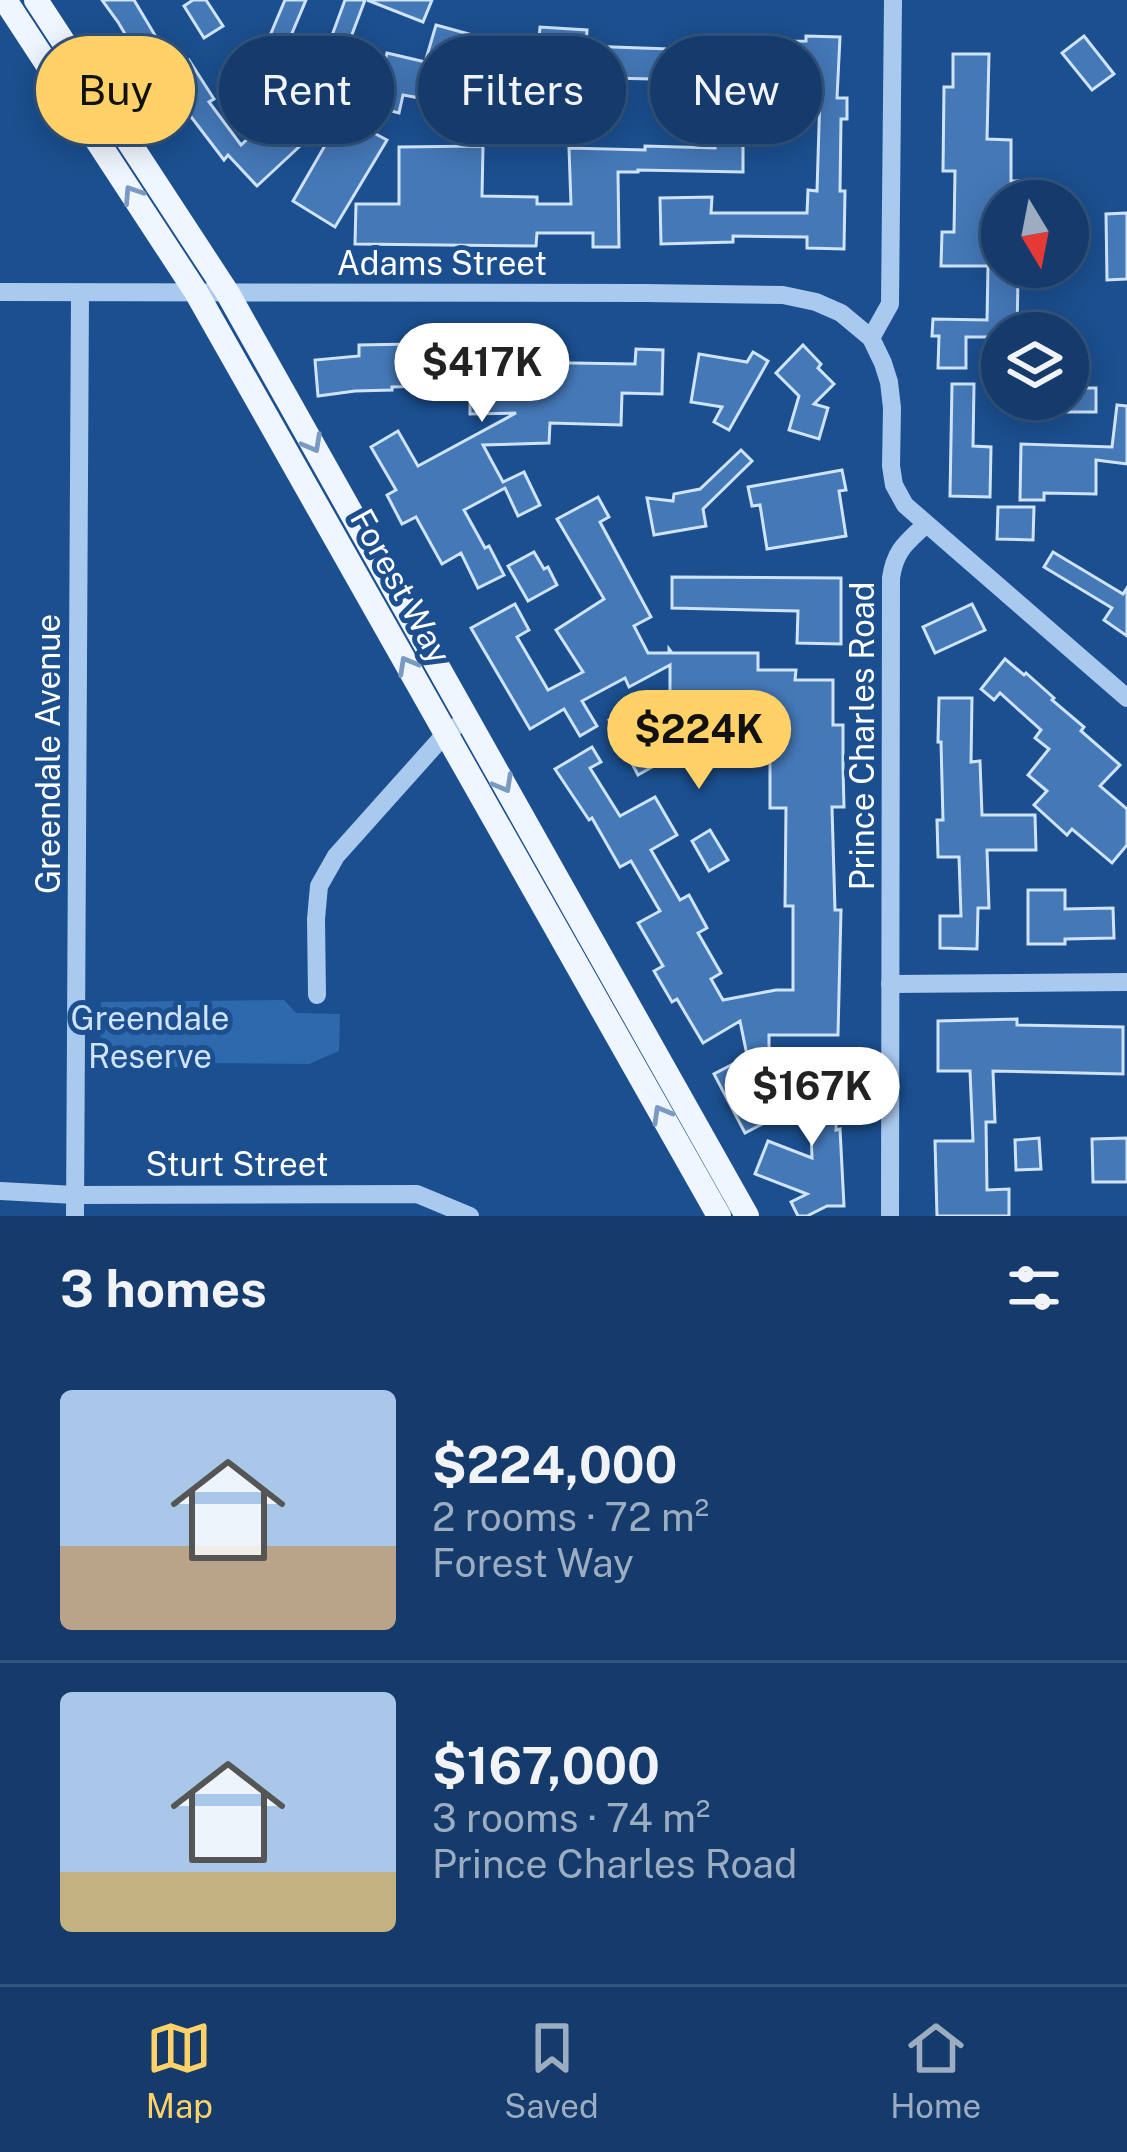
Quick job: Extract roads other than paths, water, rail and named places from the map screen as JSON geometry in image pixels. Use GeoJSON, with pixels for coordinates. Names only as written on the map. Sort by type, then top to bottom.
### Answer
{"type":"FeatureCollection","features":[{"type":"Feature","properties":{"kind":"main road","name":"Forest Way"},"geometry":{"type":"LineString","coordinates":[[5,0],[196,292],[719,1216]]}},
{"type":"Feature","properties":{"kind":"main road","name":"Forest Way"},"geometry":{"type":"LineString","coordinates":[[35,0],[227,292],[747,1216]]}},
{"type":"Feature","properties":{"kind":"street"},"geometry":{"type":"LineString","coordinates":[[893,0],[890,304],[872,338],[889,382],[894,485],[904,505],[925,525],[1127,698]]}},
{"type":"Feature","properties":{"kind":"street","name":"Adams Street"},"geometry":{"type":"LineString","coordinates":[[0,292],[783,295],[841,313],[872,338]]}},
{"type":"Feature","properties":{"kind":"street","name":"Greendale Avenue"},"geometry":{"type":"LineString","coordinates":[[75,1216],[80,292]]}},
{"type":"Feature","properties":{"kind":"street","name":"Prince Charles Road"},"geometry":{"type":"LineString","coordinates":[[890,1216],[891,578],[894,560],[925,525]]}},
{"type":"Feature","properties":{"kind":"street"},"geometry":{"type":"LineString","coordinates":[[317,995],[319,886],[336,856],[446,733],[468,719]]}},
{"type":"Feature","properties":{"kind":"street"},"geometry":{"type":"LineString","coordinates":[[890,984],[1127,982]]}},
{"type":"Feature","properties":{"kind":"street","name":"Sturt Street"},"geometry":{"type":"LineString","coordinates":[[0,1191],[417,1194],[470,1216]]}},
{"type":"Feature","properties":{"kind":"street"},"geometry":{"type":"LineString","coordinates":[[292,1192],[292,1216]]}},
{"type":"Feature","properties":{"kind":"park label","name":"Greendale Reserve"},"geometry":{"type":"Point","coordinates":[150,1037]}}]}
